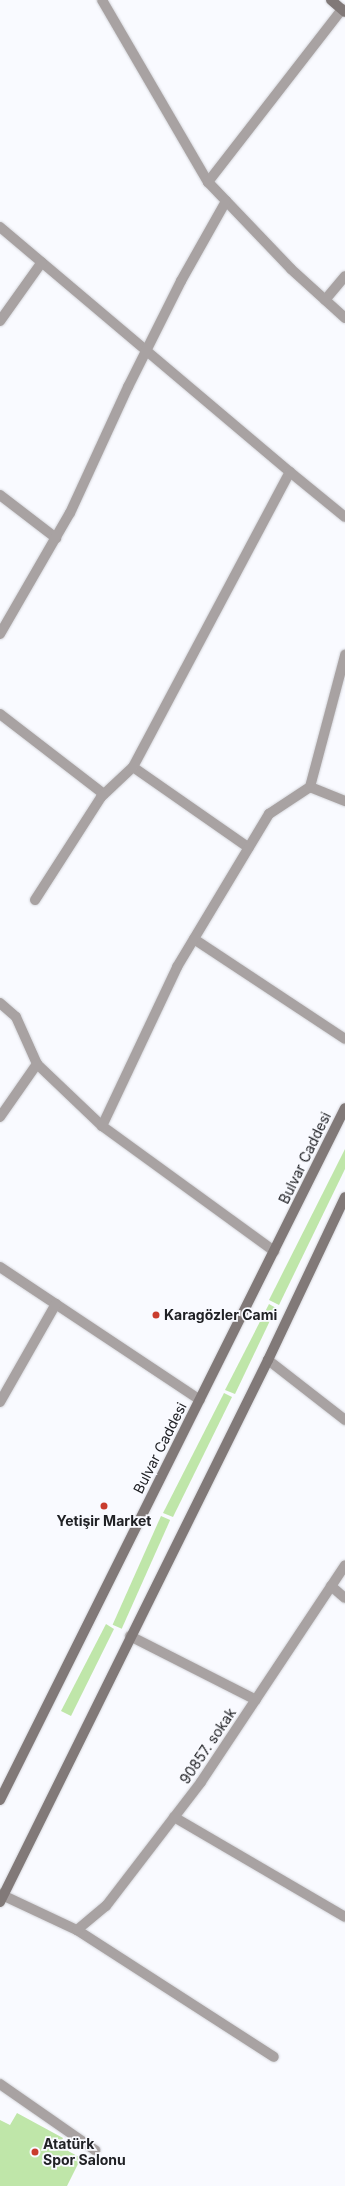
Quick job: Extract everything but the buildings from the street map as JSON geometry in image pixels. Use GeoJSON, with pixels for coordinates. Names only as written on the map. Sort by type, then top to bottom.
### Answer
{"type":"FeatureCollection","features":[{"type":"Feature","properties":{"kind":"main road"},"geometry":{"type":"LineString","coordinates":[[330,0],[343,10]]}},
{"type":"Feature","properties":{"kind":"main road","name":"Bulvar Caddesi"},"geometry":{"type":"LineString","coordinates":[[0,1800],[345,1108]]}},
{"type":"Feature","properties":{"kind":"main road"},"geometry":{"type":"LineString","coordinates":[[1,1897],[268,1360],[345,1197]]}},
{"type":"Feature","properties":{"kind":"street"},"geometry":{"type":"LineString","coordinates":[[102,0],[208,182],[291,269],[345,318]]}},
{"type":"Feature","properties":{"kind":"street"},"geometry":{"type":"LineString","coordinates":[[208,182],[343,10]]}},
{"type":"Feature","properties":{"kind":"street"},"geometry":{"type":"LineString","coordinates":[[0,634],[70,513],[146,352],[181,282],[226,201]]}},
{"type":"Feature","properties":{"kind":"street"},"geometry":{"type":"LineString","coordinates":[[0,226],[146,352],[345,518]]}},
{"type":"Feature","properties":{"kind":"street"},"geometry":{"type":"LineString","coordinates":[[0,321],[42,262]]}},
{"type":"Feature","properties":{"kind":"street"},"geometry":{"type":"LineString","coordinates":[[325,300],[345,276]]}},
{"type":"Feature","properties":{"kind":"street"},"geometry":{"type":"LineString","coordinates":[[35,900],[104,794],[133,767],[290,472]]}},
{"type":"Feature","properties":{"kind":"street"},"geometry":{"type":"LineString","coordinates":[[0,495],[56,538]]}},
{"type":"Feature","properties":{"kind":"street"},"geometry":{"type":"LineString","coordinates":[[102,1126],[177,967],[269,814],[310,788],[345,655]]}},
{"type":"Feature","properties":{"kind":"street"},"geometry":{"type":"LineString","coordinates":[[0,714],[104,794]]}},
{"type":"Feature","properties":{"kind":"street"},"geometry":{"type":"LineString","coordinates":[[133,767],[249,848]]}},
{"type":"Feature","properties":{"kind":"street"},"geometry":{"type":"LineString","coordinates":[[310,788],[345,801]]}},
{"type":"Feature","properties":{"kind":"street"},"geometry":{"type":"LineString","coordinates":[[194,939],[345,1039]]}},
{"type":"Feature","properties":{"kind":"street"},"geometry":{"type":"LineString","coordinates":[[0,1003],[16,1017],[37,1064],[102,1126],[274,1251]]}},
{"type":"Feature","properties":{"kind":"street"},"geometry":{"type":"LineString","coordinates":[[0,1117],[37,1064]]}},
{"type":"Feature","properties":{"kind":"street"},"geometry":{"type":"LineString","coordinates":[[0,1267],[200,1400]]}},
{"type":"Feature","properties":{"kind":"street"},"geometry":{"type":"LineString","coordinates":[[0,1402],[56,1304]]}},
{"type":"Feature","properties":{"kind":"street"},"geometry":{"type":"LineString","coordinates":[[268,1360],[345,1420]]}},
{"type":"Feature","properties":{"kind":"street","name":"90857. sokak"},"geometry":{"type":"LineString","coordinates":[[77,1930],[106,1906],[201,1782],[345,1565]]}},
{"type":"Feature","properties":{"kind":"street"},"geometry":{"type":"LineString","coordinates":[[331,1586],[345,1598]]}},
{"type":"Feature","properties":{"kind":"street"},"geometry":{"type":"LineString","coordinates":[[130,1636],[256,1700]]}},
{"type":"Feature","properties":{"kind":"street"},"geometry":{"type":"LineString","coordinates":[[174,1817],[345,1917]]}},
{"type":"Feature","properties":{"kind":"street"},"geometry":{"type":"LineString","coordinates":[[1,1897],[77,1930],[274,2057]]}},
{"type":"Feature","properties":{"kind":"street"},"geometry":{"type":"LineString","coordinates":[[0,2084],[96,2150]]}},
{"type":"Feature","properties":{"kind":"green space"},"geometry":{"type":"Polygon","coordinates":[[[345,1149],[345,1169],[279,1305],[269,1300],[345,1149]]]}},
{"type":"Feature","properties":{"kind":"green space"},"geometry":{"type":"Polygon","coordinates":[[[269,1304],[276,1308],[235,1394],[225,1390],[269,1304]]]}},
{"type":"Feature","properties":{"kind":"green space"},"geometry":{"type":"Polygon","coordinates":[[[224,1393],[232,1397],[173,1517],[163,1513],[224,1393]]]}},
{"type":"Feature","properties":{"kind":"green space"},"geometry":{"type":"Polygon","coordinates":[[[161,1516],[170,1520],[122,1629],[113,1625],[161,1516]]]}},
{"type":"Feature","properties":{"kind":"green space"},"geometry":{"type":"Polygon","coordinates":[[[106,1624],[114,1629],[71,1716],[61,1711],[106,1624]]]}},
{"type":"Feature","properties":{"kind":"green space","name":"Atatürk Spor Salonu"},"geometry":{"type":"Polygon","coordinates":[[[17,2113],[63,2138],[59,2146],[81,2158],[67,2186],[0,2186],[0,2120],[10,2125],[17,2113]]]}},
{"type":"Feature","properties":{"kind":"place","name":"Karagözler Cami"},"geometry":{"type":"Point","coordinates":[156,1315]}},
{"type":"Feature","properties":{"kind":"place","name":"Yetişir Market"},"geometry":{"type":"Point","coordinates":[104,1506]}},
{"type":"Feature","properties":{"kind":"place","name":"Atatürk Spor Salonu"},"geometry":{"type":"Point","coordinates":[35,2152]}}]}
